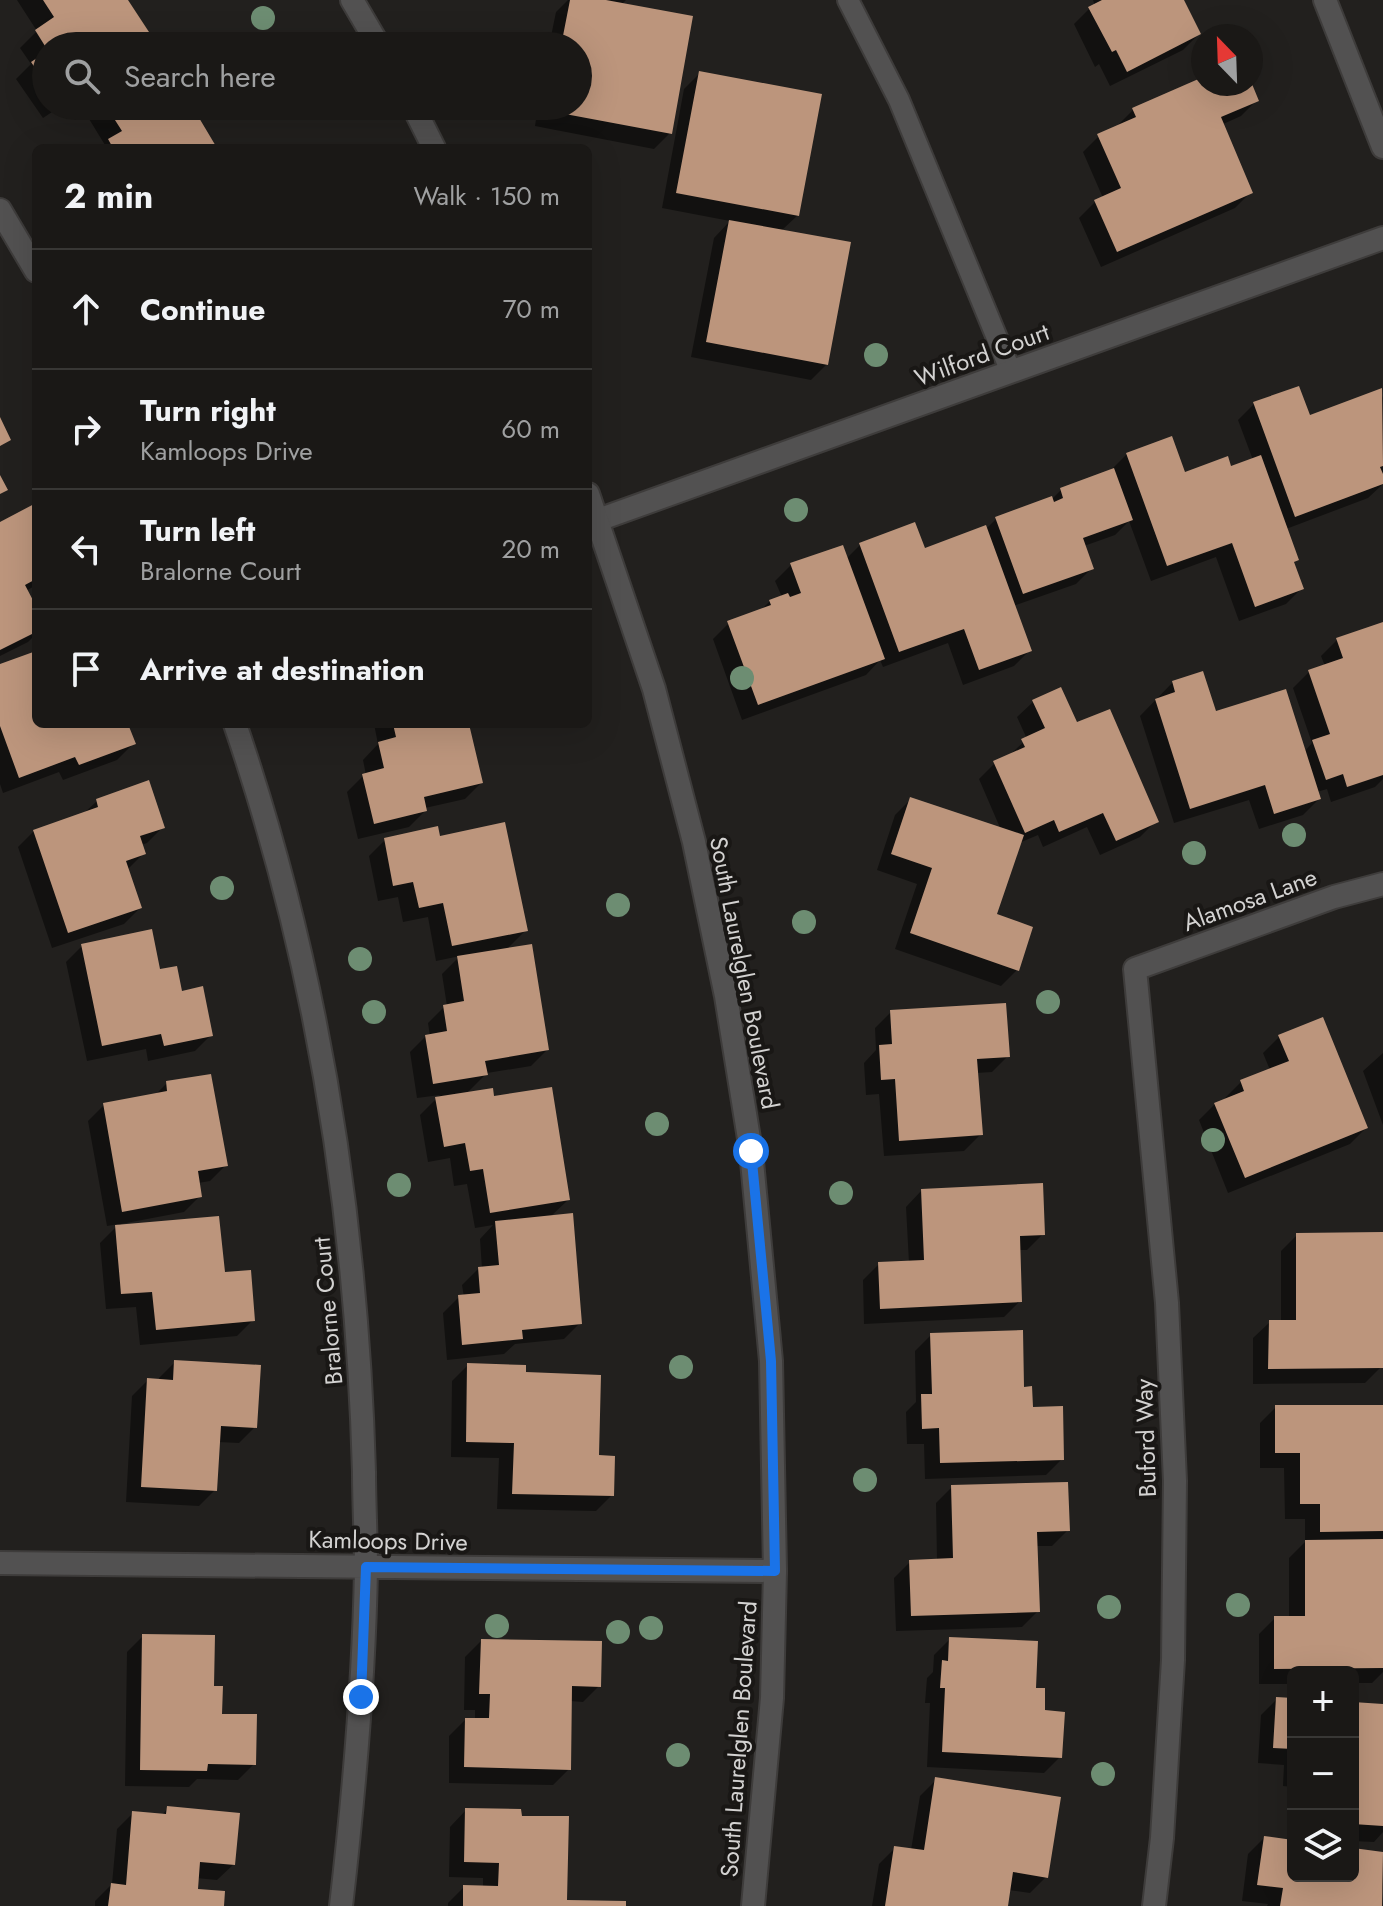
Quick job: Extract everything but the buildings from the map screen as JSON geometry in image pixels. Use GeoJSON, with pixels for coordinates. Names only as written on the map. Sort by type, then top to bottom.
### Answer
{"type":"FeatureCollection","features":[{"type":"Feature","properties":{"kind":"street"},"geometry":{"type":"LineString","coordinates":[[352,0],[371,32]]}},
{"type":"Feature","properties":{"kind":"street"},"geometry":{"type":"LineString","coordinates":[[1325,0],[1383,147]]}},
{"type":"Feature","properties":{"kind":"street"},"geometry":{"type":"LineString","coordinates":[[420,120],[432,144]]}},
{"type":"Feature","properties":{"kind":"street"},"geometry":{"type":"LineString","coordinates":[[0,210],[32,264]]}},
{"type":"Feature","properties":{"kind":"street","name":"Wilford Court"},"geometry":{"type":"LineString","coordinates":[[598,520],[1383,238]]}},
{"type":"Feature","properties":{"kind":"street","name":"South Laurelglen Boulevard"},"geometry":{"type":"LineString","coordinates":[[592,504],[654,689],[694,842],[726,996],[751,1151],[771,1361],[775,1571],[772,1698],[753,1906]]}},
{"type":"Feature","properties":{"kind":"street","name":"Bralorne Court"},"geometry":{"type":"LineString","coordinates":[[236,728],[285,892],[309,995],[345,1204],[361,1385],[366,1567],[361,1697],[341,1906]]}},
{"type":"Feature","properties":{"kind":"street","name":"Alamosa Lane"},"geometry":{"type":"LineString","coordinates":[[1135,969],[1334,897],[1383,884]]}},
{"type":"Feature","properties":{"kind":"street","name":"Buford Way"},"geometry":{"type":"LineString","coordinates":[[1135,969],[1167,1303],[1175,1481],[1173,1660],[1162,1838],[1154,1906]]}},
{"type":"Feature","properties":{"kind":"street","name":"Kamloops Drive"},"geometry":{"type":"LineString","coordinates":[[0,1563],[775,1571]]}},
{"type":"Feature","properties":{"kind":"lane"},"geometry":{"type":"LineString","coordinates":[[848,0],[899,100],[1011,372]]}},
{"type":"Feature","properties":{"kind":"route"},"geometry":{"type":"LineString","coordinates":[[361,1697],[366,1567],[775,1571],[771,1361],[751,1151]]}}]}
